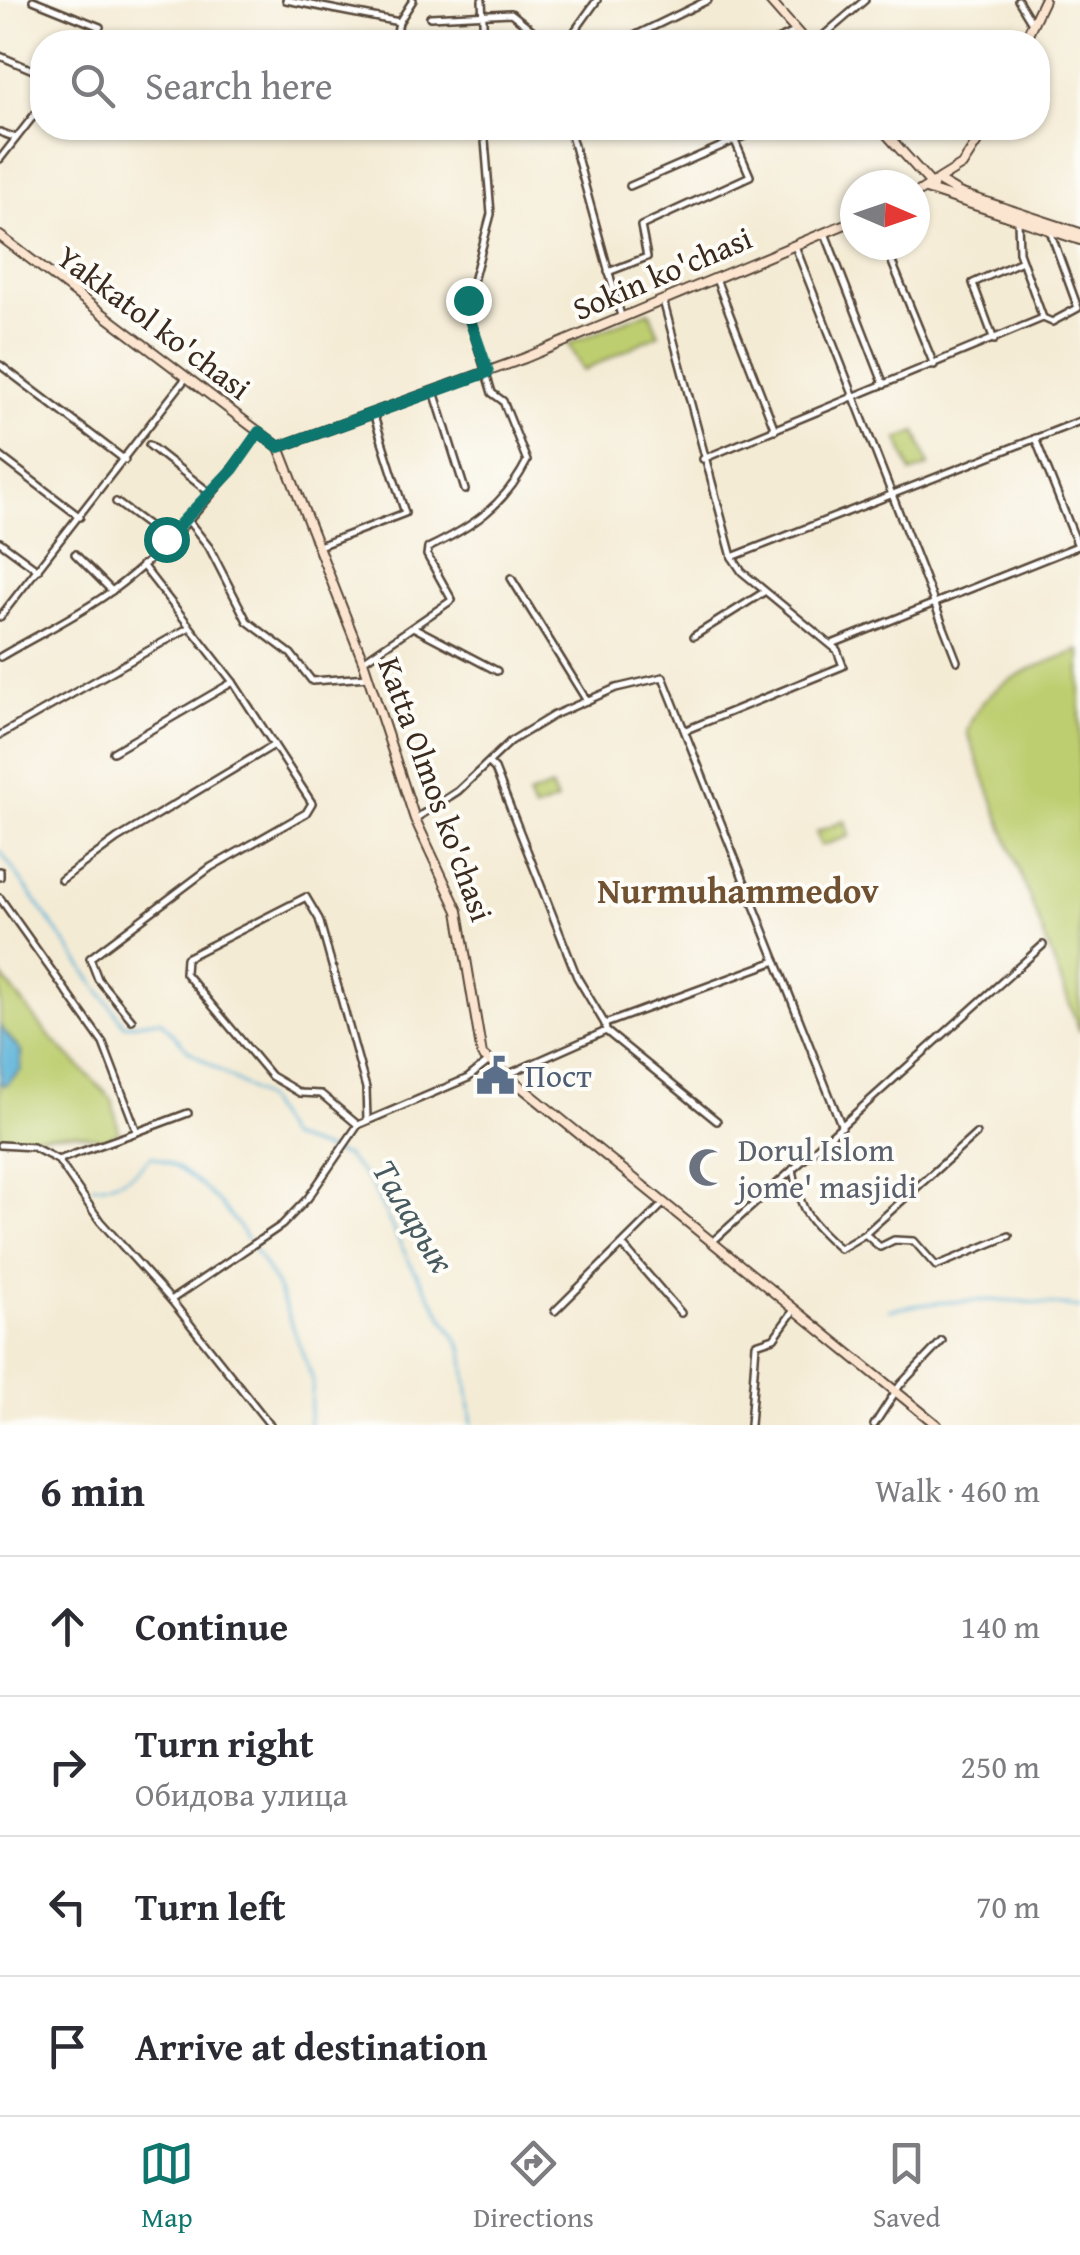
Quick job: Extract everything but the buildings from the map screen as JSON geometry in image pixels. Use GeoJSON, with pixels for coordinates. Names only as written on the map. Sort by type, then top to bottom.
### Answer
{"type":"FeatureCollection","features":[{"type":"Feature","properties":{"kind":"street"},"geometry":{"type":"LineString","coordinates":[[33,0],[100,27],[98,30]]}},
{"type":"Feature","properties":{"kind":"street"},"geometry":{"type":"LineString","coordinates":[[286,0],[399,22]]}},
{"type":"Feature","properties":{"kind":"street"},"geometry":{"type":"LineString","coordinates":[[397,30],[413,0]]}},
{"type":"Feature","properties":{"kind":"street"},"geometry":{"type":"LineString","coordinates":[[482,0],[484,30]]}},
{"type":"Feature","properties":{"kind":"street"},"geometry":{"type":"LineString","coordinates":[[576,30],[597,0]]}},
{"type":"Feature","properties":{"kind":"street"},"geometry":{"type":"LineString","coordinates":[[644,30],[708,0]]}},
{"type":"Feature","properties":{"kind":"street"},"geometry":{"type":"LineString","coordinates":[[770,0],[796,30]]}},
{"type":"Feature","properties":{"kind":"street"},"geometry":{"type":"LineString","coordinates":[[830,30],[865,0]]}},
{"type":"Feature","properties":{"kind":"street"},"geometry":{"type":"LineString","coordinates":[[1018,0],[1032,25]]}},
{"type":"Feature","properties":{"kind":"street"},"geometry":{"type":"LineString","coordinates":[[1030,30],[1044,0]]}},
{"type":"Feature","properties":{"kind":"street"},"geometry":{"type":"LineString","coordinates":[[430,17],[511,13],[533,30]]}},
{"type":"Feature","properties":{"kind":"street"},"geometry":{"type":"LineString","coordinates":[[0,56],[30,69]]}},
{"type":"Feature","properties":{"kind":"street"},"geometry":{"type":"LineString","coordinates":[[0,160],[30,120]]}},
{"type":"Feature","properties":{"kind":"street"},"geometry":{"type":"LineString","coordinates":[[0,132],[16,138]]}},
{"type":"Feature","properties":{"kind":"street"},"geometry":{"type":"LineString","coordinates":[[363,661],[452,600],[427,555],[428,548],[476,525],[514,486],[527,461],[502,401],[492,393],[470,320],[468,300],[491,214],[485,140]]}},
{"type":"Feature","properties":{"kind":"street"},"geometry":{"type":"LineString","coordinates":[[572,140],[620,316]]}},
{"type":"Feature","properties":{"kind":"street"},"geometry":{"type":"LineString","coordinates":[[892,140],[933,186],[1018,221],[1080,237]]}},
{"type":"Feature","properties":{"kind":"street"},"geometry":{"type":"LineString","coordinates":[[930,187],[962,166],[978,140]]}},
{"type":"Feature","properties":{"kind":"street"},"geometry":{"type":"LineString","coordinates":[[608,272],[647,257],[640,226],[750,176],[735,141],[630,186]]}},
{"type":"Feature","properties":{"kind":"street"},"geometry":{"type":"LineString","coordinates":[[933,186],[1080,237]]}},
{"type":"Feature","properties":{"kind":"street"},"geometry":{"type":"LineString","coordinates":[[1018,221],[1016,236],[1022,261],[1043,318],[1052,322],[1078,308],[1049,231]]}},
{"type":"Feature","properties":{"kind":"street","name":"Sokin ko'chasi"},"geometry":{"type":"LineString","coordinates":[[279,447],[488,372],[840,226]]}},
{"type":"Feature","properties":{"kind":"street"},"geometry":{"type":"LineString","coordinates":[[825,232],[884,385]]}},
{"type":"Feature","properties":{"kind":"street","name":"Yakkatol ko'chasi"},"geometry":{"type":"LineString","coordinates":[[0,236],[279,447]]}},
{"type":"Feature","properties":{"kind":"street"},"geometry":{"type":"LineString","coordinates":[[795,246],[956,661]]}},
{"type":"Feature","properties":{"kind":"street"},"geometry":{"type":"LineString","coordinates":[[891,260],[934,365]]}},
{"type":"Feature","properties":{"kind":"street"},"geometry":{"type":"LineString","coordinates":[[994,340],[973,282],[1022,261]]}},
{"type":"Feature","properties":{"kind":"street"},"geometry":{"type":"LineString","coordinates":[[715,278],[775,430]]}},
{"type":"Feature","properties":{"kind":"street"},"geometry":{"type":"LineString","coordinates":[[663,300],[732,558],[764,592],[831,644],[842,666],[686,730]]}},
{"type":"Feature","properties":{"kind":"street"},"geometry":{"type":"LineString","coordinates":[[704,458],[1043,318]]}},
{"type":"Feature","properties":{"kind":"street"},"geometry":{"type":"LineString","coordinates":[[0,365],[125,460]]}},
{"type":"Feature","properties":{"kind":"street"},"geometry":{"type":"LineString","coordinates":[[0,617],[186,378]]}},
{"type":"Feature","properties":{"kind":"street"},"geometry":{"type":"LineString","coordinates":[[434,391],[465,490]]}},
{"type":"Feature","properties":{"kind":"street"},"geometry":{"type":"LineString","coordinates":[[317,547],[405,513],[372,413]]}},
{"type":"Feature","properties":{"kind":"street"},"geometry":{"type":"LineString","coordinates":[[732,558],[1080,421]]}},
{"type":"Feature","properties":{"kind":"street"},"geometry":{"type":"LineString","coordinates":[[0,657],[112,591],[142,566],[210,493],[259,432]]}},
{"type":"Feature","properties":{"kind":"street"},"geometry":{"type":"LineString","coordinates":[[831,644],[1079,546],[1035,438]]}},
{"type":"Feature","properties":{"kind":"street"},"geometry":{"type":"LineString","coordinates":[[149,445],[210,493]]}},
{"type":"Feature","properties":{"kind":"street","name":"Katta Olmos ko'chasi"},"geometry":{"type":"LineString","coordinates":[[279,447],[363,661],[415,819],[458,911],[473,988],[476,1035],[489,1061]]}},
{"type":"Feature","properties":{"kind":"street"},"geometry":{"type":"LineString","coordinates":[[0,456],[80,517]]}},
{"type":"Feature","properties":{"kind":"street"},"geometry":{"type":"LineString","coordinates":[[116,502],[166,539]]}},
{"type":"Feature","properties":{"kind":"street"},"geometry":{"type":"LineString","coordinates":[[186,518],[209,547],[248,621],[291,654],[312,681],[368,677]]}},
{"type":"Feature","properties":{"kind":"street"},"geometry":{"type":"LineString","coordinates":[[0,542],[39,570]]}},
{"type":"Feature","properties":{"kind":"street"},"geometry":{"type":"LineString","coordinates":[[75,554],[112,591]]}},
{"type":"Feature","properties":{"kind":"street"},"geometry":{"type":"LineString","coordinates":[[132,1020],[98,979],[90,958],[212,867],[306,813],[312,803],[233,682],[142,566]]}},
{"type":"Feature","properties":{"kind":"street"},"geometry":{"type":"LineString","coordinates":[[511,578],[554,641],[587,701]]}},
{"type":"Feature","properties":{"kind":"street"},"geometry":{"type":"LineString","coordinates":[[694,636],[764,592]]}},
{"type":"Feature","properties":{"kind":"street"},"geometry":{"type":"LineString","coordinates":[[413,627],[497,672]]}},
{"type":"Feature","properties":{"kind":"street"},"geometry":{"type":"LineString","coordinates":[[0,735],[188,628]]}},
{"type":"Feature","properties":{"kind":"street"},"geometry":{"type":"LineString","coordinates":[[415,819],[458,791],[511,741],[587,701],[658,675],[665,678],[842,1127]]}},
{"type":"Feature","properties":{"kind":"street"},"geometry":{"type":"LineString","coordinates":[[113,752],[233,682]]}},
{"type":"Feature","properties":{"kind":"street"},"geometry":{"type":"LineString","coordinates":[[61,880],[118,839],[274,745]]}},
{"type":"Feature","properties":{"kind":"street"},"geometry":{"type":"LineString","coordinates":[[488,763],[495,769],[577,978],[605,1028],[717,1121]]}},
{"type":"Feature","properties":{"kind":"street"},"geometry":{"type":"LineString","coordinates":[[358,1125],[321,1094],[300,1093],[270,1076],[185,973],[186,958],[306,897],[319,919],[366,1088],[367,1120]]}},
{"type":"Feature","properties":{"kind":"street"},"geometry":{"type":"LineString","coordinates":[[0,898],[103,1043],[136,1132]]}},
{"type":"Feature","properties":{"kind":"street"},"geometry":{"type":"LineString","coordinates":[[712,1242],[1044,945]]}},
{"type":"Feature","properties":{"kind":"street"},"geometry":{"type":"LineString","coordinates":[[509,1074],[605,1028],[776,961]]}},
{"type":"Feature","properties":{"kind":"street"},"geometry":{"type":"LineString","coordinates":[[172,1300],[282,1225],[308,1198],[358,1125],[468,1078],[489,1061],[937,1425]]}},
{"type":"Feature","properties":{"kind":"street"},"geometry":{"type":"LineString","coordinates":[[58,1160],[188,1112]]}},
{"type":"Feature","properties":{"kind":"street"},"geometry":{"type":"LineString","coordinates":[[793,1169],[798,1204],[814,1226],[840,1249],[865,1234],[976,1134]]}},
{"type":"Feature","properties":{"kind":"street"},"geometry":{"type":"LineString","coordinates":[[0,1145],[33,1147],[58,1160],[100,1221],[172,1300],[270,1425]]}},
{"type":"Feature","properties":{"kind":"street"},"geometry":{"type":"LineString","coordinates":[[555,1310],[663,1203]]}},
{"type":"Feature","properties":{"kind":"street"},"geometry":{"type":"LineString","coordinates":[[865,1234],[880,1247],[894,1240],[914,1241],[936,1266],[1010,1236]]}},
{"type":"Feature","properties":{"kind":"street"},"geometry":{"type":"LineString","coordinates":[[622,1246],[681,1313]]}},
{"type":"Feature","properties":{"kind":"street"},"geometry":{"type":"LineString","coordinates":[[750,1425],[756,1344],[774,1338],[794,1310]]}},
{"type":"Feature","properties":{"kind":"street"},"geometry":{"type":"LineString","coordinates":[[874,1425],[894,1392],[942,1341]]}},
{"type":"Feature","properties":{"kind":"green space"},"geometry":{"type":"Polygon","coordinates":[[[649,311],[659,334],[583,371],[568,344],[649,311]]]}},
{"type":"Feature","properties":{"kind":"green space"},"geometry":{"type":"Polygon","coordinates":[[[916,432],[929,466],[911,473],[898,439],[916,432]]]}},
{"type":"Feature","properties":{"kind":"green space"},"geometry":{"type":"Polygon","coordinates":[[[1080,650],[1080,1032],[967,732],[974,715],[998,688],[1029,670],[1080,650]]]}},
{"type":"Feature","properties":{"kind":"green space"},"geometry":{"type":"Polygon","coordinates":[[[551,787],[557,801],[534,810],[528,796],[551,787]]]}},
{"type":"Feature","properties":{"kind":"green space"},"geometry":{"type":"Polygon","coordinates":[[[845,821],[850,836],[821,846],[816,832],[845,821]]]}},
{"type":"Feature","properties":{"kind":"green space"},"geometry":{"type":"Polygon","coordinates":[[[0,974],[51,1038],[112,1099],[119,1131],[106,1140],[75,1133],[0,1138],[0,1084],[7,1084],[21,1069],[21,1052],[0,1026],[0,974]]]}},
{"type":"Feature","properties":{"kind":"water"},"geometry":{"type":"Polygon","coordinates":[[[0,1026],[21,1052],[21,1070],[6,1085],[0,1084],[0,1026]]]}},
{"type":"Feature","properties":{"kind":"waterway","name":"Таларык"},"geometry":{"type":"LineString","coordinates":[[0,851],[124,1025],[160,1020],[189,1051],[265,1099],[288,1138],[346,1156],[370,1183],[409,1261],[463,1350],[472,1425]]}},
{"type":"Feature","properties":{"kind":"waterway"},"geometry":{"type":"LineString","coordinates":[[93,1186],[126,1178],[151,1156],[179,1169],[205,1190],[247,1239]]}},
{"type":"Feature","properties":{"kind":"waterway"},"geometry":{"type":"LineString","coordinates":[[254,1249],[277,1286],[313,1380],[309,1425]]}},
{"type":"Feature","properties":{"kind":"waterway"},"geometry":{"type":"LineString","coordinates":[[889,1310],[984,1300],[1080,1308]]}},
{"type":"Feature","properties":{"kind":"place","name":"Пост"},"geometry":{"type":"Point","coordinates":[495,1075]}},
{"type":"Feature","properties":{"kind":"place","name":"Dorul Islom jome' masjidi"},"geometry":{"type":"Point","coordinates":[708,1167]}},
{"type":"Feature","properties":{"kind":"district","name":"Nurmuhammedov"},"geometry":{"type":"Point","coordinates":[738,890]}},
{"type":"Feature","properties":{"kind":"route"},"geometry":{"type":"LineString","coordinates":[[166,539],[233,469],[259,432],[279,447],[488,372],[470,320],[468,300]]}}]}
